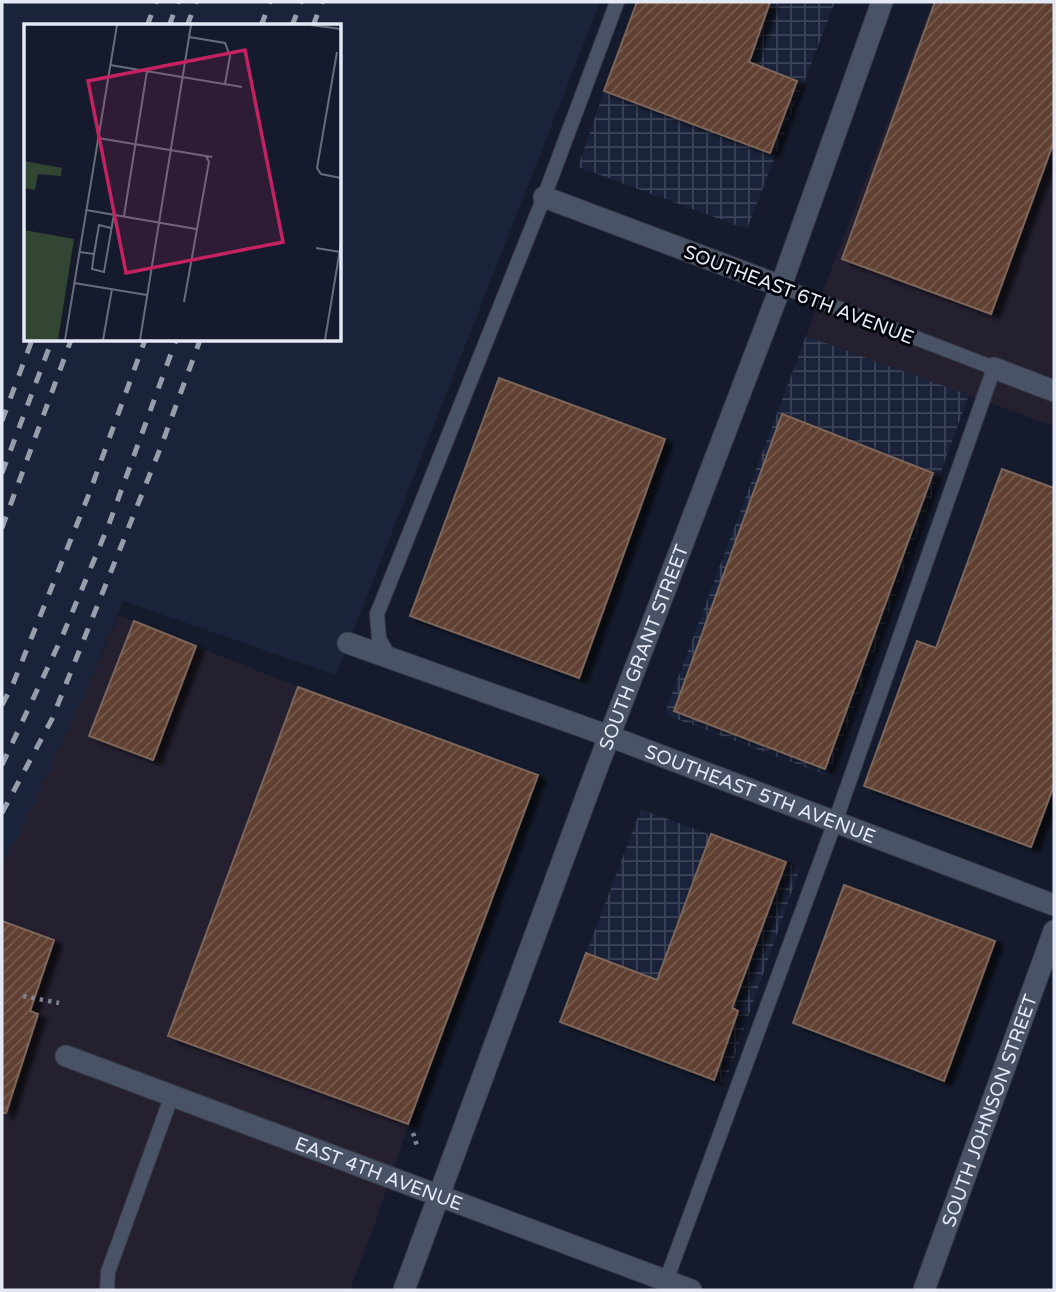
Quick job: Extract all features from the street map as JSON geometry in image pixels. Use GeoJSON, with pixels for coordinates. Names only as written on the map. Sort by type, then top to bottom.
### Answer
{"type":"FeatureCollection","features":[{"type":"Feature","properties":{"kind":"street","name":"SOUTH GRANT STREET"},"geometry":{"type":"LineString","coordinates":[[404,1290],[609,736],[781,286],[882,2]]}},
{"type":"Feature","properties":{"kind":"street","name":"SOUTHEAST 6TH AVENUE"},"geometry":{"type":"LineString","coordinates":[[544,197],[781,286]]}},
{"type":"Feature","properties":{"kind":"street","name":"SOUTHEAST 6TH AVENUE"},"geometry":{"type":"LineString","coordinates":[[994,368],[1054,391]]}},
{"type":"Feature","properties":{"kind":"street","name":"SOUTHEAST 5TH AVENUE"},"geometry":{"type":"LineString","coordinates":[[348,643],[609,736],[1054,905]]}},
{"type":"Feature","properties":{"kind":"street","name":"SOUTH JOHNSON STREET"},"geometry":{"type":"LineString","coordinates":[[924,1290],[1054,931]]}},
{"type":"Feature","properties":{"kind":"street","name":"EAST 4TH AVENUE"},"geometry":{"type":"LineString","coordinates":[[66,1056],[691,1290]]}},
{"type":"Feature","properties":{"kind":"lane"},"geometry":{"type":"LineString","coordinates":[[390,658],[379,639],[377,614],[544,197],[617,2]]}},
{"type":"Feature","properties":{"kind":"lane","name":"SOUTHEAST 6TH AVENUE"},"geometry":{"type":"LineString","coordinates":[[781,286],[994,368]]}},
{"type":"Feature","properties":{"kind":"lane"},"geometry":{"type":"LineString","coordinates":[[666,1281],[835,822],[994,368]]}},
{"type":"Feature","properties":{"kind":"lane"},"geometry":{"type":"LineString","coordinates":[[107,1290],[108,1272],[172,1096]]}},
{"type":"Feature","properties":{"kind":"path"},"geometry":{"type":"LineString","coordinates":[[23,996],[59,1003]]}},
{"type":"Feature","properties":{"kind":"path"},"geometry":{"type":"LineString","coordinates":[[413,1133],[416,1146]]}},
{"type":"Feature","properties":{"kind":"shaded area"},"geometry":{"type":"Polygon","coordinates":[[[2,2],[600,2],[336,675],[123,601],[89,685],[16,841],[2,862],[2,2]]]}},
{"type":"Feature","properties":{"kind":"shaded area"},"geometry":{"type":"Polygon","coordinates":[[[637,2],[835,2],[747,229],[578,167],[637,2]]]}},
{"type":"Feature","properties":{"kind":"shaded area"},"geometry":{"type":"Polygon","coordinates":[[[933,2],[1054,2],[1054,426],[806,336],[933,2]]]}},
{"type":"Feature","properties":{"kind":"shaded area"},"geometry":{"type":"Polygon","coordinates":[[[806,336],[969,395],[829,776],[669,716],[666,710],[806,336]]]}},
{"type":"Feature","properties":{"kind":"shaded area"},"geometry":{"type":"Polygon","coordinates":[[[118,615],[298,687],[538,775],[350,1290],[2,1290],[2,862],[16,841],[89,685],[118,615]]]}},
{"type":"Feature","properties":{"kind":"shaded area"},"geometry":{"type":"Polygon","coordinates":[[[641,809],[800,868],[725,1083],[560,1022],[641,809]]]}},
{"type":"Feature","properties":{"kind":"building"},"geometry":{"type":"Polygon","coordinates":[[[637,2],[770,2],[749,62],[797,81],[770,153],[604,91],[637,2]]]}},
{"type":"Feature","properties":{"kind":"building"},"geometry":{"type":"Polygon","coordinates":[[[935,2],[1054,2],[1054,141],[991,314],[842,259],[935,2]]]}},
{"type":"Feature","properties":{"kind":"building"},"geometry":{"type":"Polygon","coordinates":[[[499,378],[665,439],[579,678],[410,616],[499,378]]]}},
{"type":"Feature","properties":{"kind":"building"},"geometry":{"type":"Polygon","coordinates":[[[782,414],[933,473],[825,769],[674,711],[782,414]]]}},
{"type":"Feature","properties":{"kind":"building"},"geometry":{"type":"Polygon","coordinates":[[[1002,469],[1054,488],[1054,785],[1031,847],[864,786],[917,641],[936,648],[1002,469]]]}},
{"type":"Feature","properties":{"kind":"building"},"geometry":{"type":"Polygon","coordinates":[[[134,621],[196,646],[153,760],[89,736],[134,621]]]}},
{"type":"Feature","properties":{"kind":"building"},"geometry":{"type":"Polygon","coordinates":[[[298,687],[538,775],[408,1124],[168,1036],[298,687]]]}},
{"type":"Feature","properties":{"kind":"building"},"geometry":{"type":"Polygon","coordinates":[[[711,834],[786,862],[732,1008],[738,1011],[714,1080],[560,1022],[586,953],[657,980],[711,834]]]}},
{"type":"Feature","properties":{"kind":"building"},"geometry":{"type":"Polygon","coordinates":[[[844,885],[995,941],[944,1081],[793,1023],[844,885]]]}},
{"type":"Feature","properties":{"kind":"building"},"geometry":{"type":"Polygon","coordinates":[[[2,921],[54,940],[30,1011],[38,1014],[6,1113],[2,1113],[2,921]]]}},
{"type":"Feature","properties":{"kind":"railway"},"geometry":{"type":"LineString","coordinates":[[148,24],[156,2]]}},
{"type":"Feature","properties":{"kind":"railway"},"geometry":{"type":"LineString","coordinates":[[170,24],[178,2]]}},
{"type":"Feature","properties":{"kind":"railway"},"geometry":{"type":"LineString","coordinates":[[188,24],[196,2]]}},
{"type":"Feature","properties":{"kind":"railway"},"geometry":{"type":"LineString","coordinates":[[262,24],[270,2]]}},
{"type":"Feature","properties":{"kind":"railway"},"geometry":{"type":"LineString","coordinates":[[293,24],[301,2]]}},
{"type":"Feature","properties":{"kind":"railway"},"geometry":{"type":"LineString","coordinates":[[314,24],[322,2]]}},
{"type":"Feature","properties":{"kind":"railway"},"geometry":{"type":"LineString","coordinates":[[2,421],[32,341]]}},
{"type":"Feature","properties":{"kind":"railway"},"geometry":{"type":"LineString","coordinates":[[2,473],[52,341]]}},
{"type":"Feature","properties":{"kind":"railway"},"geometry":{"type":"LineString","coordinates":[[2,528],[71,341]]}},
{"type":"Feature","properties":{"kind":"railway"},"geometry":{"type":"LineString","coordinates":[[2,705],[13,684],[89,494],[145,341]]}},
{"type":"Feature","properties":{"kind":"railway"},"geometry":{"type":"LineString","coordinates":[[2,765],[62,637],[109,524],[176,341]]}},
{"type":"Feature","properties":{"kind":"railway"},"geometry":{"type":"LineString","coordinates":[[2,813],[52,719],[162,444],[200,341]]}}]}
